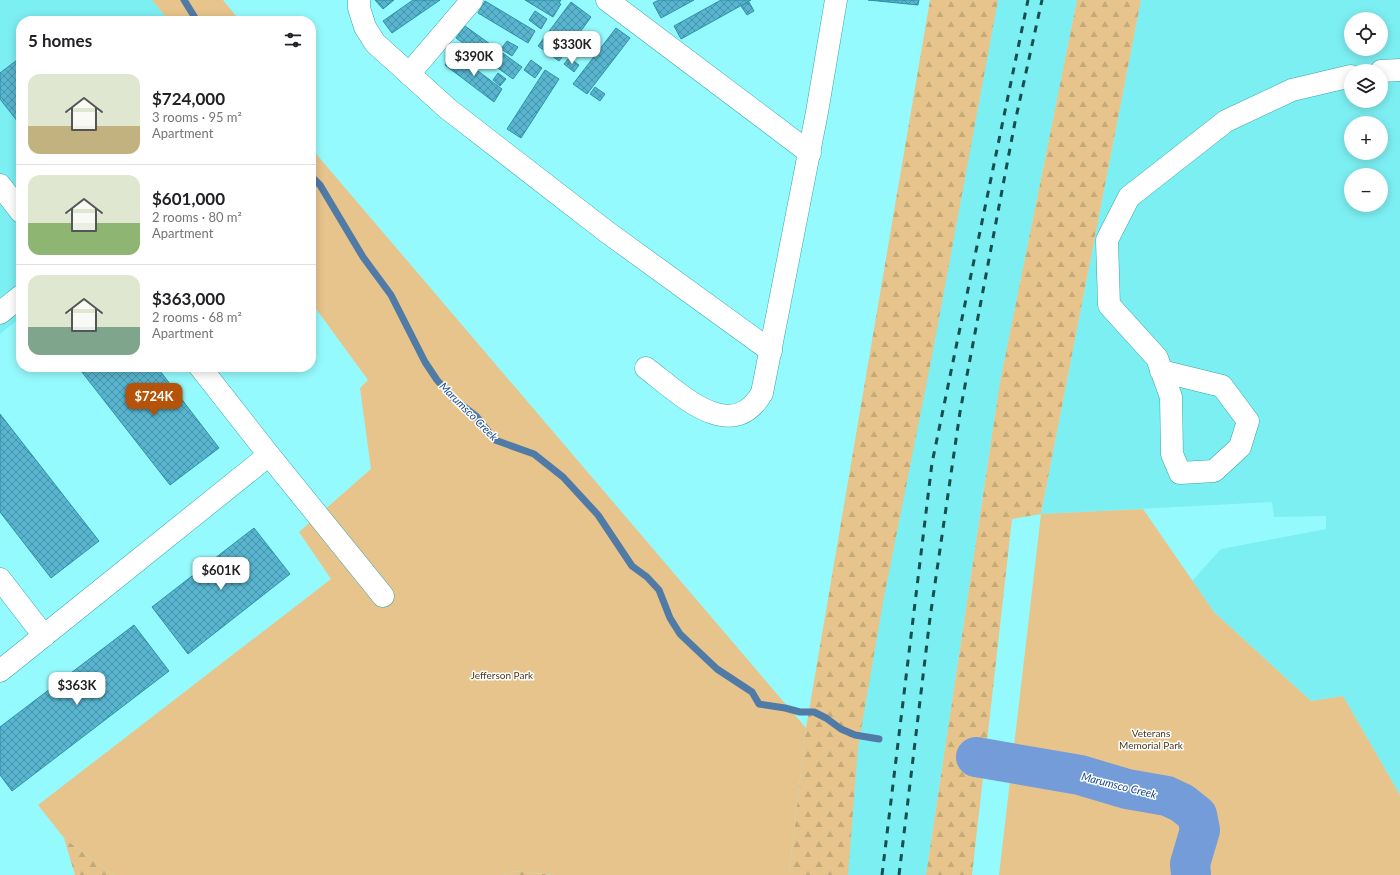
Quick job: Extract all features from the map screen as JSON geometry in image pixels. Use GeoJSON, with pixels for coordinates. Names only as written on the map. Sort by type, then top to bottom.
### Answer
{"type":"FeatureCollection","features":[{"type":"Feature","properties":{"kind":"street"},"geometry":{"type":"LineString","coordinates":[[358,0],[365,27],[376,43],[448,109],[607,232],[771,351]]}},
{"type":"Feature","properties":{"kind":"street"},"geometry":{"type":"LineString","coordinates":[[410,74],[472,0]]}},
{"type":"Feature","properties":{"kind":"street"},"geometry":{"type":"LineString","coordinates":[[607,0],[810,153]]}},
{"type":"Feature","properties":{"kind":"street"},"geometry":{"type":"LineString","coordinates":[[646,368],[701,408],[714,415],[729,416],[743,412],[759,398],[765,384],[810,153],[836,0]]}},
{"type":"Feature","properties":{"kind":"street"},"geometry":{"type":"LineString","coordinates":[[1388,71],[1400,70]]}},
{"type":"Feature","properties":{"kind":"street"},"geometry":{"type":"LineString","coordinates":[[1161,371],[1222,386],[1248,421],[1240,447],[1214,471],[1180,473],[1172,454],[1171,397],[1161,371],[1156,358],[1109,305],[1107,240],[1129,197],[1226,121],[1292,90],[1344,78]]}},
{"type":"Feature","properties":{"kind":"street"},"geometry":{"type":"LineString","coordinates":[[0,186],[16,206]]}},
{"type":"Feature","properties":{"kind":"street"},"geometry":{"type":"LineString","coordinates":[[0,313],[16,300]]}},
{"type":"Feature","properties":{"kind":"street"},"geometry":{"type":"LineString","coordinates":[[204,372],[383,596]]}},
{"type":"Feature","properties":{"kind":"street"},"geometry":{"type":"LineString","coordinates":[[0,671],[269,455]]}},
{"type":"Feature","properties":{"kind":"street"},"geometry":{"type":"LineString","coordinates":[[0,579],[44,636]]}},
{"type":"Feature","properties":{"kind":"shaded area"},"geometry":{"type":"Polygon","coordinates":[[[0,0],[152,0],[165,16],[16,16],[16,321],[0,334],[0,0]]]}},
{"type":"Feature","properties":{"kind":"shaded area"},"geometry":{"type":"Polygon","coordinates":[[[986,0],[1077,0],[1000,382],[926,875],[837,875],[946,207],[986,0]]]}},
{"type":"Feature","properties":{"kind":"shaded area"},"geometry":{"type":"Polygon","coordinates":[[[1141,0],[1400,0],[1400,795],[1343,696],[1311,701],[1214,612],[1192,581],[1221,549],[1326,529],[1326,516],[1274,517],[1272,502],[1041,514],[1141,0]]]}},
{"type":"Feature","properties":{"kind":"green space"},"geometry":{"type":"Polygon","coordinates":[[[152,0],[223,0],[236,16],[165,16],[152,0]]]}},
{"type":"Feature","properties":{"kind":"green space"},"geometry":{"type":"Polygon","coordinates":[[[930,0],[998,0],[932,356],[883,602],[858,748],[848,875],[789,875],[806,728],[930,0]]]}},
{"type":"Feature","properties":{"kind":"green space"},"geometry":{"type":"Polygon","coordinates":[[[1077,0],[1141,0],[1041,514],[1012,519],[972,875],[926,875],[1000,382],[1077,0]]]}},
{"type":"Feature","properties":{"kind":"green space","name":"Jefferson Park"},"geometry":{"type":"Polygon","coordinates":[[[316,154],[806,728],[789,875],[554,875],[515,871],[504,875],[114,875],[64,838],[38,805],[331,579],[299,532],[371,469],[360,388],[368,380],[316,309],[316,154]]]}},
{"type":"Feature","properties":{"kind":"green space","name":"Veterans Memorial Park"},"geometry":{"type":"Polygon","coordinates":[[[1143,509],[1214,612],[1311,701],[1343,696],[1400,795],[1400,875],[999,875],[1041,514],[1143,509]]]}},
{"type":"Feature","properties":{"kind":"green space"},"geometry":{"type":"Polygon","coordinates":[[[64,838],[114,875],[75,875],[64,838]]]}},
{"type":"Feature","properties":{"kind":"green space"},"geometry":{"type":"Polygon","coordinates":[[[515,871],[554,875],[504,875],[515,871]]]}},
{"type":"Feature","properties":{"kind":"building"},"geometry":{"type":"Polygon","coordinates":[[[375,0],[394,0],[383,9],[375,0]]]}},
{"type":"Feature","properties":{"kind":"building"},"geometry":{"type":"Polygon","coordinates":[[[413,0],[440,0],[392,33],[383,21],[413,0]]]}},
{"type":"Feature","properties":{"kind":"building"},"geometry":{"type":"Polygon","coordinates":[[[525,0],[561,0],[559,3],[561,4],[553,17],[525,0]]]}},
{"type":"Feature","properties":{"kind":"building"},"geometry":{"type":"Polygon","coordinates":[[[659,0],[694,0],[661,18],[653,3],[659,0]]]}},
{"type":"Feature","properties":{"kind":"building"},"geometry":{"type":"Polygon","coordinates":[[[721,0],[751,0],[681,39],[674,26],[721,0]]]}},
{"type":"Feature","properties":{"kind":"building"},"geometry":{"type":"Polygon","coordinates":[[[868,0],[919,0],[918,5],[868,0]]]}},
{"type":"Feature","properties":{"kind":"building"},"geometry":{"type":"Polygon","coordinates":[[[485,1],[535,31],[528,43],[478,13],[485,1]]]}},
{"type":"Feature","properties":{"kind":"building"},"geometry":{"type":"Polygon","coordinates":[[[571,2],[591,17],[559,61],[538,46],[571,2]]]}},
{"type":"Feature","properties":{"kind":"building"},"geometry":{"type":"Polygon","coordinates":[[[749,2],[754,11],[747,15],[741,6],[749,2]]]}},
{"type":"Feature","properties":{"kind":"building"},"geometry":{"type":"Polygon","coordinates":[[[535,11],[547,19],[541,29],[529,20],[535,11]]]}},
{"type":"Feature","properties":{"kind":"building"},"geometry":{"type":"Polygon","coordinates":[[[465,26],[522,67],[513,79],[456,38],[465,26]]]}},
{"type":"Feature","properties":{"kind":"building"},"geometry":{"type":"Polygon","coordinates":[[[616,28],[630,38],[587,94],[573,84],[616,28]]]}},
{"type":"Feature","properties":{"kind":"building"},"geometry":{"type":"Polygon","coordinates":[[[507,41],[518,47],[512,56],[501,49],[507,41]]]}},
{"type":"Feature","properties":{"kind":"building"},"geometry":{"type":"Polygon","coordinates":[[[454,53],[502,89],[494,102],[445,65],[454,53]]]}},
{"type":"Feature","properties":{"kind":"building"},"geometry":{"type":"Polygon","coordinates":[[[569,58],[579,65],[574,72],[564,64],[569,58]]]}},
{"type":"Feature","properties":{"kind":"building"},"geometry":{"type":"Polygon","coordinates":[[[531,60],[542,68],[535,78],[524,70],[531,60]]]}},
{"type":"Feature","properties":{"kind":"building"},"geometry":{"type":"Polygon","coordinates":[[[16,61],[16,119],[0,99],[0,73],[16,61]]]}},
{"type":"Feature","properties":{"kind":"building"},"geometry":{"type":"Polygon","coordinates":[[[545,70],[559,79],[521,138],[507,129],[545,70]]]}},
{"type":"Feature","properties":{"kind":"building"},"geometry":{"type":"Polygon","coordinates":[[[498,73],[506,79],[500,86],[493,80],[498,73]]]}},
{"type":"Feature","properties":{"kind":"building"},"geometry":{"type":"Polygon","coordinates":[[[595,87],[605,94],[600,101],[590,94],[595,87]]]}},
{"type":"Feature","properties":{"kind":"building"},"geometry":{"type":"Polygon","coordinates":[[[82,372],[161,372],[219,448],[170,485],[82,372]]]}},
{"type":"Feature","properties":{"kind":"building"},"geometry":{"type":"Polygon","coordinates":[[[0,414],[99,541],[51,578],[0,512],[0,414]]]}},
{"type":"Feature","properties":{"kind":"building"},"geometry":{"type":"Polygon","coordinates":[[[254,528],[290,574],[188,654],[152,607],[254,528]]]}},
{"type":"Feature","properties":{"kind":"building"},"geometry":{"type":"Polygon","coordinates":[[[134,625],[169,671],[12,791],[0,775],[0,727],[134,625]]]}},
{"type":"Feature","properties":{"kind":"waterway","name":"Marumsco Creek"},"geometry":{"type":"LineString","coordinates":[[184,0],[194,16]]}},
{"type":"Feature","properties":{"kind":"waterway","name":"Marumsco Creek"},"geometry":{"type":"LineString","coordinates":[[316,181],[320,185],[363,257],[391,295],[425,362],[437,380],[454,399],[476,416],[495,440],[534,454],[563,477],[598,515],[632,566],[647,577],[659,590],[670,618],[680,634],[717,669],[752,692],[759,704],[800,712],[814,712],[826,718],[841,729],[855,735],[879,739]]}},
{"type":"Feature","properties":{"kind":"waterway","name":"Marumsco Creek"},"geometry":{"type":"LineString","coordinates":[[976,757],[1080,775],[1127,789],[1167,796],[1182,803],[1197,815],[1200,830],[1190,864],[1191,875]]}},
{"type":"Feature","properties":{"kind":"railway"},"geometry":{"type":"LineString","coordinates":[[882,875],[932,463],[1028,0]]}},
{"type":"Feature","properties":{"kind":"railway"},"geometry":{"type":"LineString","coordinates":[[899,875],[930,618],[960,412],[1015,122],[1042,0]]}}]}
